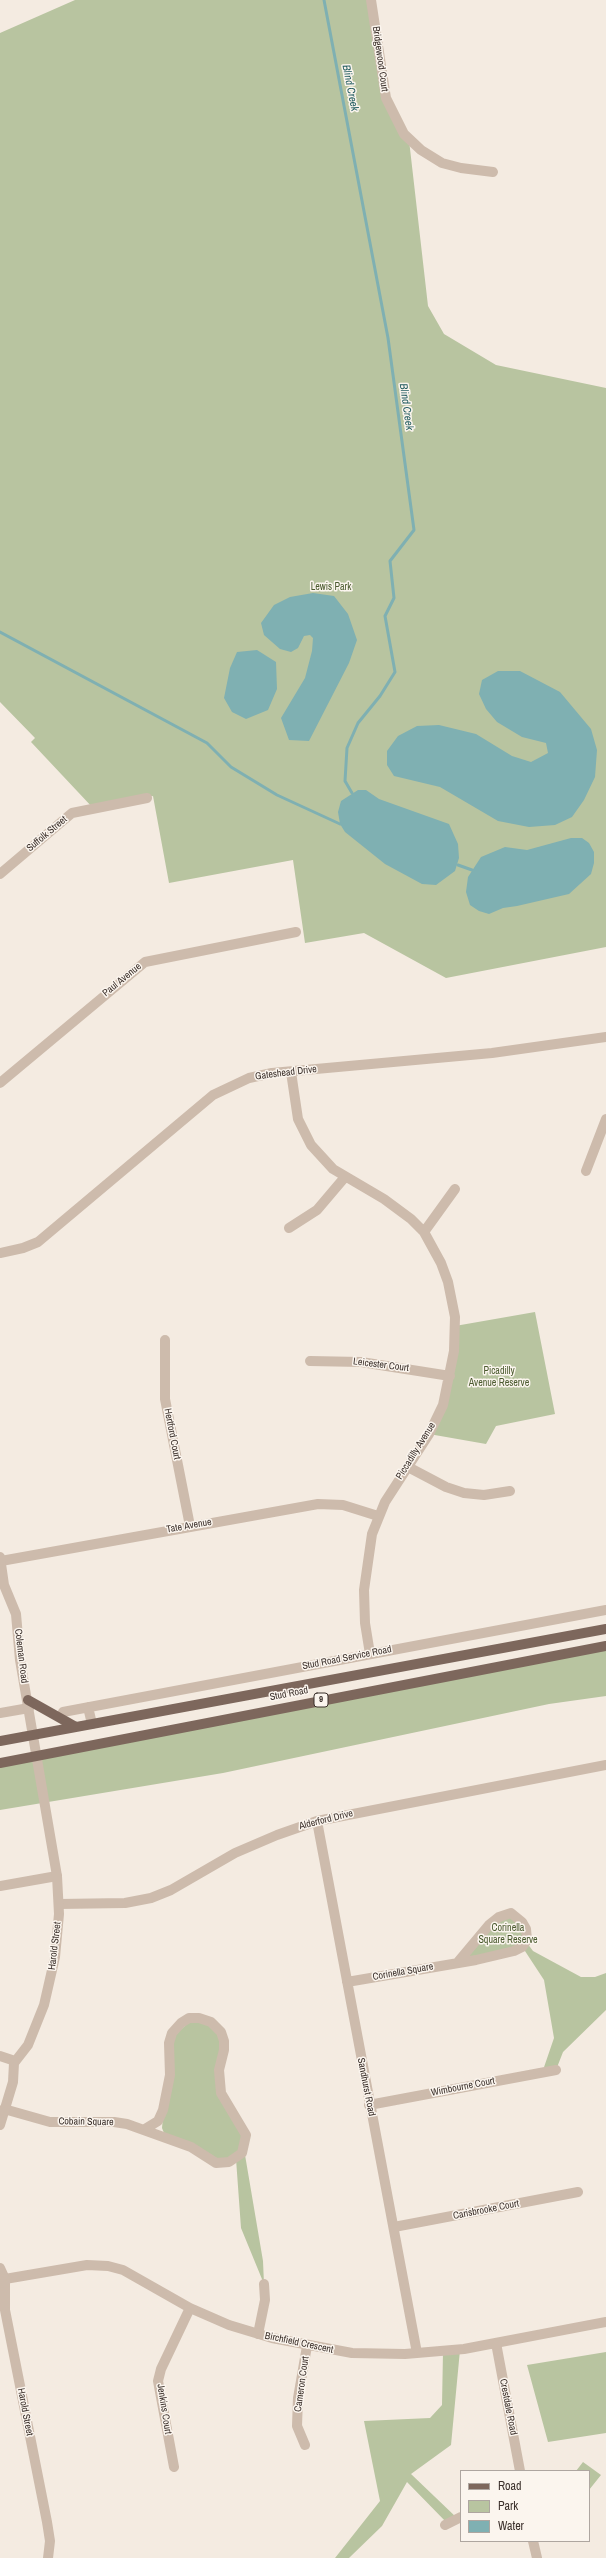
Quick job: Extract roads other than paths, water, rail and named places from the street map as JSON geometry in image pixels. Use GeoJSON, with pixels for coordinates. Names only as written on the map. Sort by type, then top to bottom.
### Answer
{"type":"FeatureCollection","features":[{"type":"Feature","properties":{"kind":"main road","name":"Stud Road"},"geometry":{"type":"LineString","coordinates":[[0,1741],[606,1629]]}},
{"type":"Feature","properties":{"kind":"main road","name":"Stud Road"},"geometry":{"type":"LineString","coordinates":[[0,1763],[37,1757],[204,1722],[606,1646]]}},
{"type":"Feature","properties":{"kind":"main road"},"geometry":{"type":"LineString","coordinates":[[28,1704],[76,1727]]}},
{"type":"Feature","properties":{"kind":"street","name":"Bridgewood Court"},"geometry":{"type":"LineString","coordinates":[[371,0],[386,98],[404,134],[421,150],[442,163],[461,168],[493,172]]}},
{"type":"Feature","properties":{"kind":"street","name":"Suffolk Street"},"geometry":{"type":"LineString","coordinates":[[0,874],[72,813],[147,798]]}},
{"type":"Feature","properties":{"kind":"street","name":"Paul Avenue"},"geometry":{"type":"LineString","coordinates":[[0,1083],[145,962],[296,932]]}},
{"type":"Feature","properties":{"kind":"street","name":"Gateshead Drive"},"geometry":{"type":"LineString","coordinates":[[0,1253],[23,1248],[38,1242],[213,1095],[248,1078],[292,1072],[492,1053],[606,1037]]}},
{"type":"Feature","properties":{"kind":"street","name":"Piccadilly Avenue"},"geometry":{"type":"LineString","coordinates":[[292,1072],[296,1109],[306,1136],[317,1154],[345,1177],[391,1204],[424,1232],[441,1263],[452,1300],[456,1336],[450,1376],[436,1421],[378,1516],[368,1554],[364,1590],[365,1623],[370,1654]]}},
{"type":"Feature","properties":{"kind":"street"},"geometry":{"type":"LineString","coordinates":[[586,1171],[606,1119]]}},
{"type":"Feature","properties":{"kind":"street"},"geometry":{"type":"LineString","coordinates":[[289,1228],[317,1210],[345,1177]]}},
{"type":"Feature","properties":{"kind":"street"},"geometry":{"type":"LineString","coordinates":[[424,1232],[455,1189]]}},
{"type":"Feature","properties":{"kind":"street","name":"Hertford Court"},"geometry":{"type":"LineString","coordinates":[[166,1340],[165,1399],[190,1526]]}},
{"type":"Feature","properties":{"kind":"street","name":"Leicester Court"},"geometry":{"type":"LineString","coordinates":[[310,1361],[361,1362],[450,1376]]}},
{"type":"Feature","properties":{"kind":"street"},"geometry":{"type":"LineString","coordinates":[[408,1467],[446,1487],[464,1493],[484,1495],[510,1491]]}},
{"type":"Feature","properties":{"kind":"street","name":"Tate Avenue"},"geometry":{"type":"LineString","coordinates":[[0,1559],[318,1504],[343,1505],[378,1516]]}},
{"type":"Feature","properties":{"kind":"street","name":"Coleman Road"},"geometry":{"type":"LineString","coordinates":[[0,1559],[4,1585],[16,1614],[28,1704],[37,1757]]}},
{"type":"Feature","properties":{"kind":"street","name":"Stud Road Service Road"},"geometry":{"type":"LineString","coordinates":[[63,1712],[606,1610]]}},
{"type":"Feature","properties":{"kind":"street"},"geometry":{"type":"LineString","coordinates":[[0,1713],[28,1704]]}},
{"type":"Feature","properties":{"kind":"street"},"geometry":{"type":"LineString","coordinates":[[88,1707],[92,1724]]}},
{"type":"Feature","properties":{"kind":"street","name":"Harold Street"},"geometry":{"type":"LineString","coordinates":[[15,2061],[28,2045],[49,1988],[58,1943],[59,1904],[57,1876],[37,1757]]}},
{"type":"Feature","properties":{"kind":"street","name":"Alderford Drive"},"geometry":{"type":"LineString","coordinates":[[59,1904],[125,1903],[151,1898],[171,1890],[242,1850],[277,1835],[317,1821],[606,1766]]}},
{"type":"Feature","properties":{"kind":"street","name":"Sandhurst Road"},"geometry":{"type":"LineString","coordinates":[[317,1821],[417,2353]]}},
{"type":"Feature","properties":{"kind":"street"},"geometry":{"type":"LineString","coordinates":[[0,1886],[57,1876]]}},
{"type":"Feature","properties":{"kind":"street","name":"Corinella Square"},"geometry":{"type":"LineString","coordinates":[[347,1982],[504,1954],[522,1948],[528,1937],[522,1922],[512,1913],[499,1917],[489,1925],[458,1962]]}},
{"type":"Feature","properties":{"kind":"street","name":"Cobain Square"},"geometry":{"type":"LineString","coordinates":[[4,2109],[50,2122],[114,2122],[145,2129],[168,2140],[190,2147],[220,2164],[236,2158],[244,2149],[246,2141],[244,2130],[227,2105],[220,2087],[219,2070],[224,2050],[224,2041],[218,2028],[208,2020],[189,2018],[181,2023],[172,2033],[169,2043],[170,2076],[161,2117],[164,2133],[168,2140]]}},
{"type":"Feature","properties":{"kind":"street"},"geometry":{"type":"LineString","coordinates":[[0,2056],[15,2061],[13,2082],[0,2125]]}},
{"type":"Feature","properties":{"kind":"street","name":"Wimbourne Court"},"geometry":{"type":"LineString","coordinates":[[370,2105],[556,2070]]}},
{"type":"Feature","properties":{"kind":"street"},"geometry":{"type":"LineString","coordinates":[[145,2129],[161,2117]]}},
{"type":"Feature","properties":{"kind":"street","name":"Carisbrooke Court"},"geometry":{"type":"LineString","coordinates":[[394,2227],[578,2192]]}},
{"type":"Feature","properties":{"kind":"street","name":"Birchfield Crescent"},"geometry":{"type":"LineString","coordinates":[[5,2279],[87,2265],[108,2266],[123,2270],[190,2308],[215,2320],[258,2334],[307,2346],[352,2353],[417,2353],[464,2350],[606,2322]]}},
{"type":"Feature","properties":{"kind":"street","name":"Harold Street"},"geometry":{"type":"LineString","coordinates":[[0,2268],[5,2279],[5,2310],[50,2541],[48,2558]]}},
{"type":"Feature","properties":{"kind":"street"},"geometry":{"type":"LineString","coordinates":[[258,2334],[265,2300],[264,2284]]}},
{"type":"Feature","properties":{"kind":"street","name":"Jenkins Court"},"geometry":{"type":"LineString","coordinates":[[174,2467],[158,2381],[161,2369],[190,2308]]}},
{"type":"Feature","properties":{"kind":"street","name":"Crestdale Road"},"geometry":{"type":"LineString","coordinates":[[496,2343],[520,2470]]}},
{"type":"Feature","properties":{"kind":"street","name":"Cameron Court"},"geometry":{"type":"LineString","coordinates":[[304,2445],[296,2426],[298,2398],[307,2346]]}},
{"type":"Feature","properties":{"kind":"street"},"geometry":{"type":"LineString","coordinates":[[445,2525],[460,2518]]}},
{"type":"Feature","properties":{"kind":"street"},"geometry":{"type":"LineString","coordinates":[[533,2542],[537,2558]]}},
{"type":"Feature","properties":{"kind":"water"},"geometry":{"type":"Polygon","coordinates":[[[313,593],[334,596],[348,614],[357,640],[349,663],[309,741],[289,740],[281,718],[305,678],[312,651],[313,638],[310,635],[304,636],[298,648],[291,652],[280,649],[264,635],[261,623],[274,605],[290,597],[313,593]]]}},
{"type":"Feature","properties":{"kind":"water"},"geometry":{"type":"Polygon","coordinates":[[[257,650],[276,662],[277,689],[268,710],[246,719],[232,712],[224,698],[230,668],[237,652],[257,650]]]}},
{"type":"Feature","properties":{"kind":"water"},"geometry":{"type":"Polygon","coordinates":[[[498,671],[520,671],[560,692],[591,729],[597,750],[595,777],[584,800],[572,817],[555,825],[529,827],[498,821],[440,787],[394,776],[387,765],[387,751],[398,736],[417,726],[439,725],[476,734],[512,756],[531,762],[548,753],[546,743],[522,737],[497,722],[486,709],[479,694],[482,680],[498,671]]]}},
{"type":"Feature","properties":{"kind":"water"},"geometry":{"type":"Polygon","coordinates":[[[358,790],[366,790],[379,799],[449,824],[458,844],[459,858],[455,871],[436,885],[422,884],[385,864],[345,832],[340,824],[338,812],[341,801],[358,790]]]}},
{"type":"Feature","properties":{"kind":"water"},"geometry":{"type":"Polygon","coordinates":[[[571,838],[582,838],[589,843],[594,852],[594,863],[591,874],[569,894],[503,908],[489,914],[479,911],[470,905],[466,892],[468,877],[481,857],[505,847],[527,850],[571,838]]]}},
{"type":"Feature","properties":{"kind":"waterway","name":"Blind Creek"},"geometry":{"type":"LineString","coordinates":[[324,0],[388,338],[414,530],[390,561],[394,598],[385,616],[395,672],[380,696],[358,723],[347,748],[345,781],[352,793]]}},
{"type":"Feature","properties":{"kind":"waterway"},"geometry":{"type":"LineString","coordinates":[[0,632],[207,743],[231,767],[277,795],[340,824]]}},
{"type":"Feature","properties":{"kind":"waterway","name":"Blind Creek"},"geometry":{"type":"LineString","coordinates":[[458,865],[472,870]]}},
{"type":"Feature","properties":{"kind":"park label","name":"Lewis Park"},"geometry":{"type":"Point","coordinates":[331,587]}},
{"type":"Feature","properties":{"kind":"park label","name":"Picadilly Avenue Reserve"},"geometry":{"type":"Point","coordinates":[499,1376]}},
{"type":"Feature","properties":{"kind":"park label","name":"Corinella Square Reserve"},"geometry":{"type":"Point","coordinates":[508,1934]}}]}
